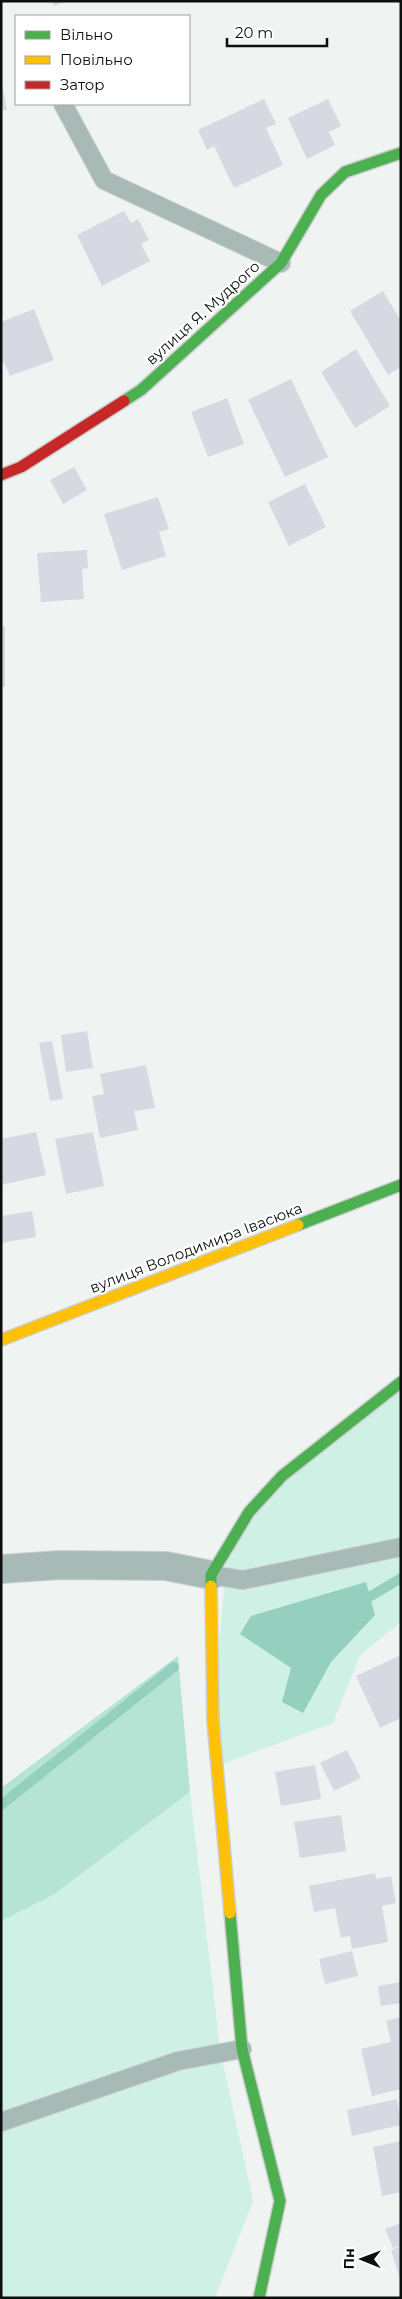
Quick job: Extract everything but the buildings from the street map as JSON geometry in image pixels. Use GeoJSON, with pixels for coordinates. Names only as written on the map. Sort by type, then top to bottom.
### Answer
{"type":"FeatureCollection","features":[{"type":"Feature","properties":{"kind":"street","name":"вулиця Я. Мудрого"},"geometry":{"type":"LineString","coordinates":[[1,475],[21,467],[141,390],[281,263],[321,195],[345,172],[401,154]]}},
{"type":"Feature","properties":{"kind":"street","name":"вулиця Володимира Івасюка"},"geometry":{"type":"LineString","coordinates":[[1,1340],[401,1184]]}},
{"type":"Feature","properties":{"kind":"street"},"geometry":{"type":"LineString","coordinates":[[259,2298],[280,2201],[242,2049],[213,1721],[211,1575],[249,1512],[282,1476],[401,1382]]}},
{"type":"Feature","properties":{"kind":"street"},"geometry":{"type":"LineString","coordinates":[[1,1569],[61,1565],[166,1566],[211,1575]]}},
{"type":"Feature","properties":{"kind":"lane"},"geometry":{"type":"LineString","coordinates":[[65,105],[104,180],[281,263]]}},
{"type":"Feature","properties":{"kind":"lane"},"geometry":{"type":"LineString","coordinates":[[211,1575],[243,1580],[397,1548]]}},
{"type":"Feature","properties":{"kind":"lane"},"geometry":{"type":"LineString","coordinates":[[1,2122],[178,2061],[242,2049]]}},
{"type":"Feature","properties":{"kind":"shaded area"},"geometry":{"type":"Polygon","coordinates":[[[401,1382],[401,1622],[360,1655],[333,1723],[217,1766],[213,1721],[227,1552],[249,1512],[401,1382]]]}},
{"type":"Feature","properties":{"kind":"shaded area"},"geometry":{"type":"Polygon","coordinates":[[[366,1582],[375,1615],[331,1662],[303,1713],[282,1702],[291,1668],[240,1634],[251,1616],[366,1582]]]}},
{"type":"Feature","properties":{"kind":"shaded area"},"geometry":{"type":"Polygon","coordinates":[[[178,1656],[190,1792],[53,1895],[1,1921],[1,1788],[178,1656]]]}},
{"type":"Feature","properties":{"kind":"shaded area"},"geometry":{"type":"Polygon","coordinates":[[[190,1792],[220,2049],[253,2201],[215,2298],[1,2298],[1,1921],[53,1895],[190,1792]]]}},
{"type":"Feature","properties":{"kind":"waterway"},"geometry":{"type":"LineString","coordinates":[[360,1599],[371,1596],[401,1578]]}},
{"type":"Feature","properties":{"kind":"waterway"},"geometry":{"type":"LineString","coordinates":[[1,1805],[174,1667]]}},
{"type":"Feature","properties":{"kind":"traffic: fast"},"geometry":{"type":"LineString","coordinates":[[124,401],[141,390],[281,263],[321,195],[345,172],[401,153]]}},
{"type":"Feature","properties":{"kind":"traffic: fast"},"geometry":{"type":"LineString","coordinates":[[298,1225],[401,1185]]}},
{"type":"Feature","properties":{"kind":"traffic: fast"},"geometry":{"type":"LineString","coordinates":[[211,1586],[211,1575],[249,1512],[282,1476],[401,1382]]}},
{"type":"Feature","properties":{"kind":"traffic: fast"},"geometry":{"type":"LineString","coordinates":[[230,1913],[242,2049],[280,2201],[259,2298]]}},
{"type":"Feature","properties":{"kind":"traffic: slow"},"geometry":{"type":"LineString","coordinates":[[1,1340],[298,1225]]}},
{"type":"Feature","properties":{"kind":"traffic: slow"},"geometry":{"type":"LineString","coordinates":[[211,1586],[213,1721],[230,1913]]}},
{"type":"Feature","properties":{"kind":"traffic: jam"},"geometry":{"type":"LineString","coordinates":[[1,475],[21,467],[124,401]]}}]}
